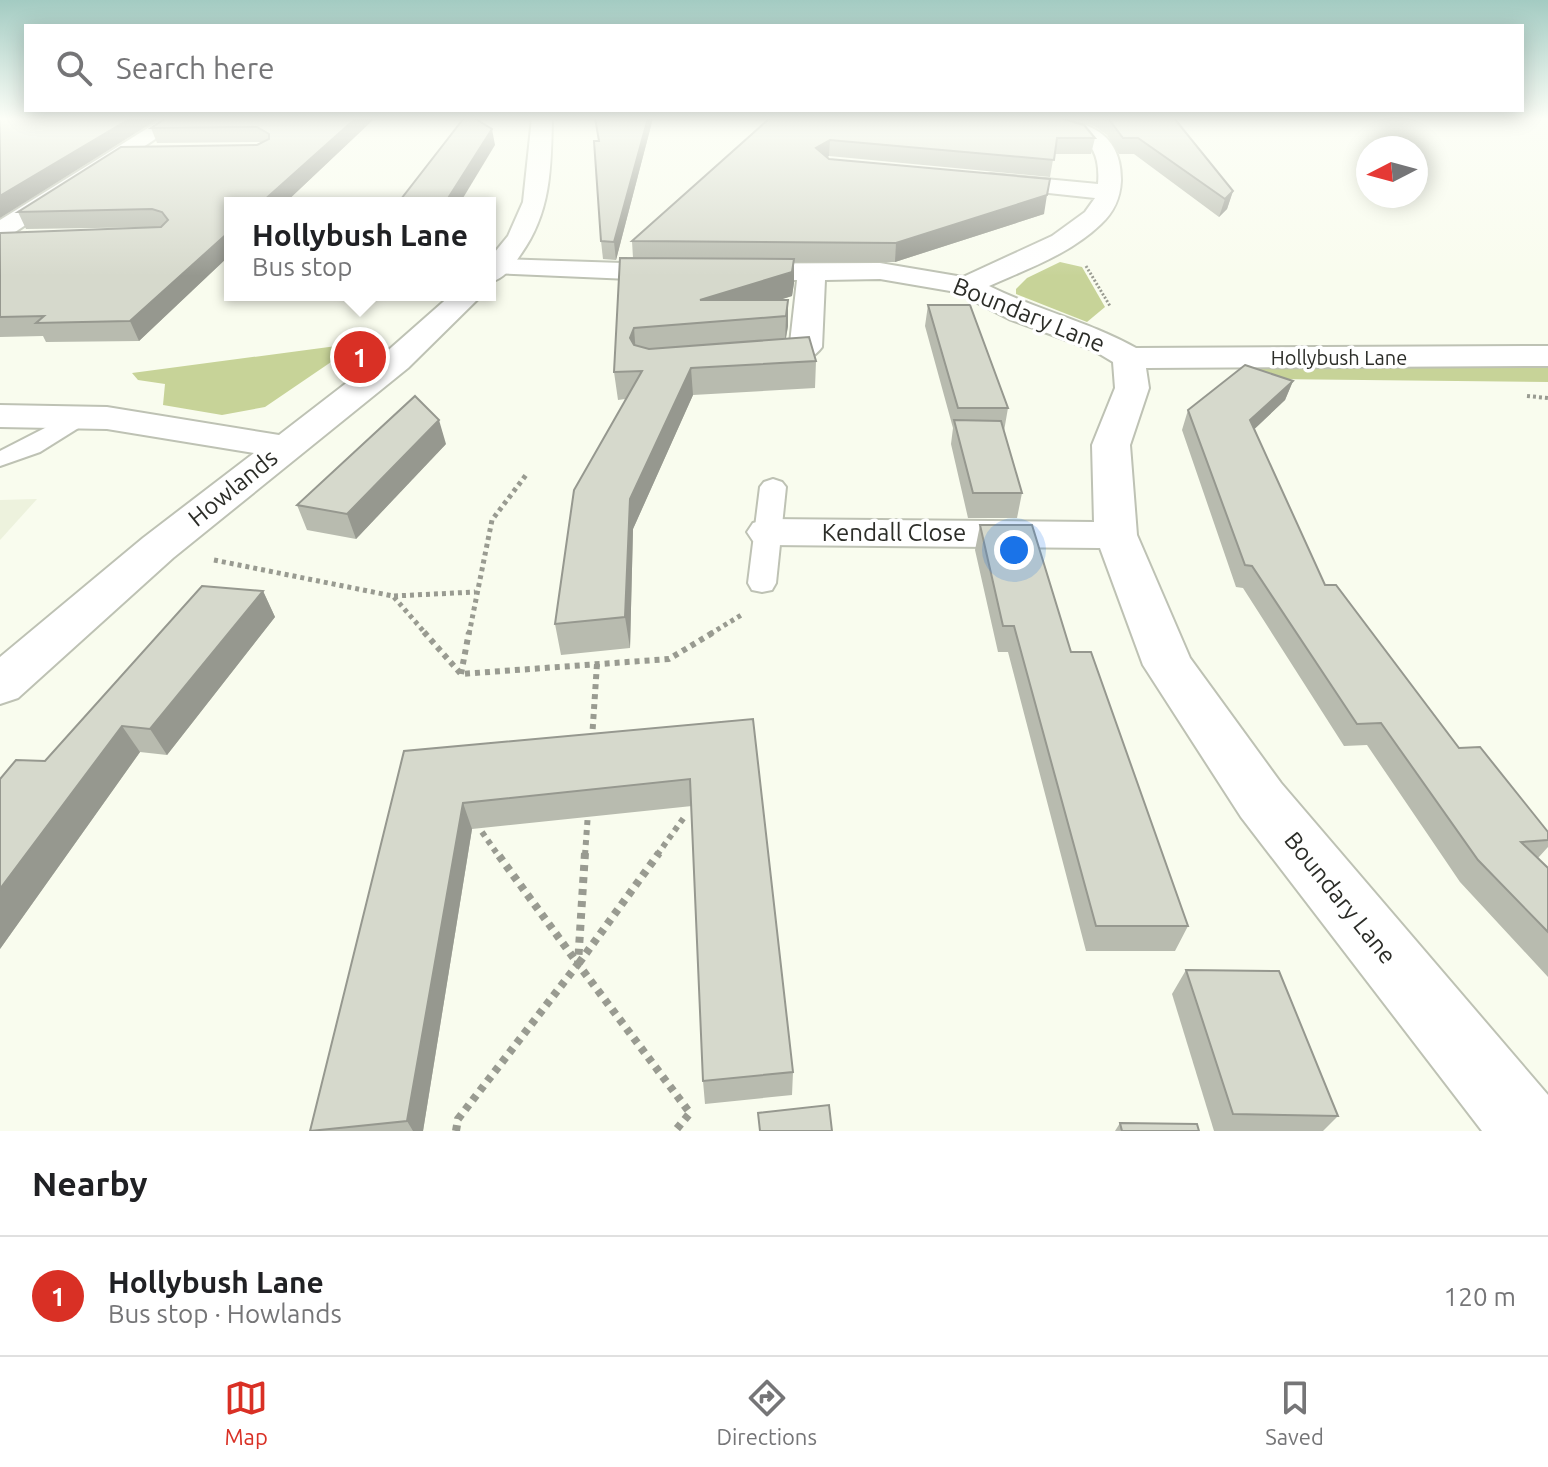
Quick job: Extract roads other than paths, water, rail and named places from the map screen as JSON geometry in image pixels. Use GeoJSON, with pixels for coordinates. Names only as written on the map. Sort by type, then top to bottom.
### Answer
{"type":"FeatureCollection","features":[{"type":"Feature","properties":{"kind":"street"},"geometry":{"type":"LineString","coordinates":[[0,231],[95,171]]}},
{"type":"Feature","properties":{"kind":"street","name":"Howlands"},"geometry":{"type":"LineString","coordinates":[[496,267],[516,244],[539,194],[540,171]]}},
{"type":"Feature","properties":{"kind":"street"},"geometry":{"type":"LineString","coordinates":[[966,286],[1039,253],[1087,225],[1106,203],[1109,171]]}},
{"type":"Feature","properties":{"kind":"street"},"geometry":{"type":"LineString","coordinates":[[968,179],[1107,192]]}},
{"type":"Feature","properties":{"kind":"street"},"geometry":{"type":"LineString","coordinates":[[0,240],[32,240]]}},
{"type":"Feature","properties":{"kind":"street"},"geometry":{"type":"LineString","coordinates":[[723,359],[796,354],[806,347],[812,271]]}},
{"type":"Feature","properties":{"kind":"street","name":"Boundary Lane"},"geometry":{"type":"LineString","coordinates":[[496,279],[653,272],[812,271],[880,271],[923,276],[966,286],[1020,313],[1104,343],[1129,358],[1132,388],[1111,445],[1116,535],[1168,665],[1261,800],[1529,1131]]}},
{"type":"Feature","properties":{"kind":"street","name":"Howlands"},"geometry":{"type":"LineString","coordinates":[[3,681],[158,548],[396,361],[461,301]]}},
{"type":"Feature","properties":{"kind":"street","name":"Hollybush Lane"},"geometry":{"type":"LineString","coordinates":[[1129,358],[1548,356]]}},
{"type":"Feature","properties":{"kind":"street"},"geometry":{"type":"LineString","coordinates":[[0,416],[107,418],[284,447]]}},
{"type":"Feature","properties":{"kind":"street","name":"Kendall Close"},"geometry":{"type":"LineString","coordinates":[[768,532],[1116,535]]}},
{"type":"Feature","properties":{"kind":"lane"},"geometry":{"type":"LineString","coordinates":[[0,459],[46,440],[80,417]]}},
{"type":"Feature","properties":{"kind":"lane"},"geometry":{"type":"LineString","coordinates":[[762,583],[773,487]]}},
{"type":"Feature","properties":{"kind":"place","name":"Hollybush Lane"},"geometry":{"type":"Point","coordinates":[360,357]}}]}
